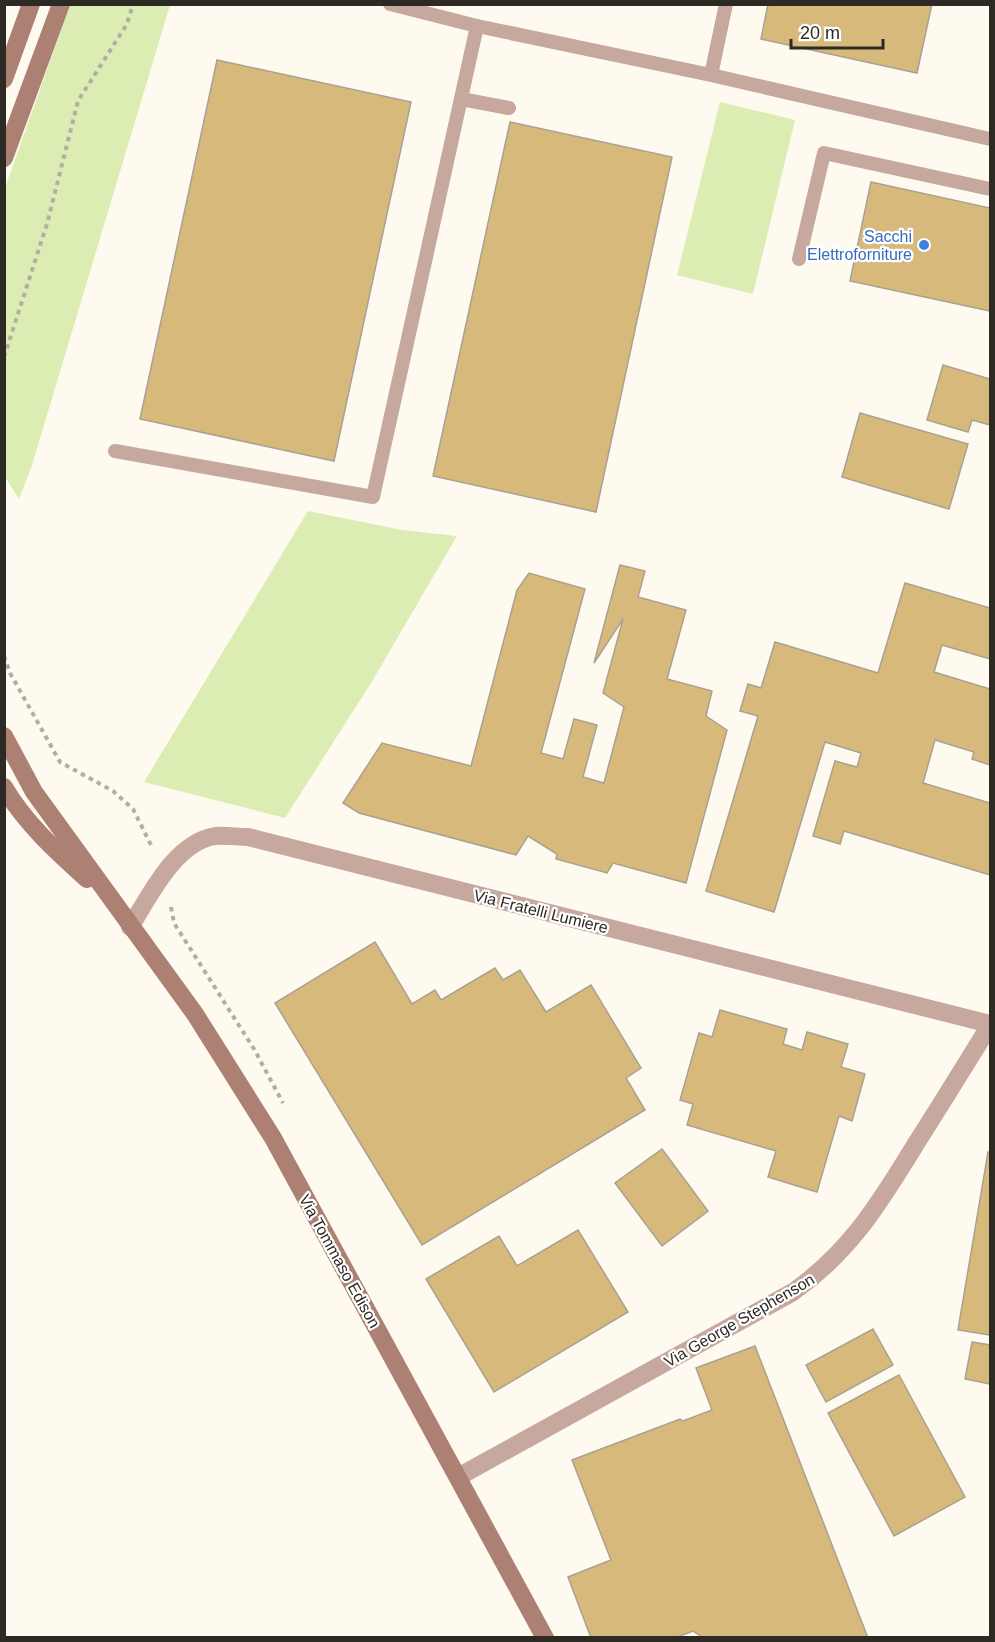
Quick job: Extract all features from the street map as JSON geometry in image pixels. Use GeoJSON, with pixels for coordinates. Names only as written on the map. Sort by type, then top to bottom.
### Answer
{"type":"FeatureCollection","features":[{"type":"Feature","properties":{"kind":"street"},"geometry":{"type":"LineString","coordinates":[[4,79],[31,4]]}},
{"type":"Feature","properties":{"kind":"street"},"geometry":{"type":"LineString","coordinates":[[4,158],[61,4]]}},
{"type":"Feature","properties":{"kind":"street","name":"Via Tommaso Edison"},"geometry":{"type":"LineString","coordinates":[[4,736],[34,792],[195,1014],[273,1138],[545,1638]]}},
{"type":"Feature","properties":{"kind":"street","name":"Via Tommaso Edison"},"geometry":{"type":"LineString","coordinates":[[7,795],[56,852],[110,899]]}},
{"type":"Feature","properties":{"kind":"street","name":"Via Fratelli Lumiere"},"geometry":{"type":"LineString","coordinates":[[130,927],[164,874],[186,849],[214,836],[248,837],[990,1025]]}},
{"type":"Feature","properties":{"kind":"street","name":"Via George Stephenson"},"geometry":{"type":"LineString","coordinates":[[458,1477],[783,1298],[820,1273],[850,1242],[878,1205],[990,1025]]}},
{"type":"Feature","properties":{"kind":"lane"},"geometry":{"type":"LineString","coordinates":[[390,4],[477,26],[711,75],[990,139]]}},
{"type":"Feature","properties":{"kind":"lane"},"geometry":{"type":"LineString","coordinates":[[711,75],[726,4]]}},
{"type":"Feature","properties":{"kind":"lane"},"geometry":{"type":"LineString","coordinates":[[115,451],[373,497],[477,26]]}},
{"type":"Feature","properties":{"kind":"lane"},"geometry":{"type":"LineString","coordinates":[[461,99],[509,108]]}},
{"type":"Feature","properties":{"kind":"lane"},"geometry":{"type":"LineString","coordinates":[[799,259],[824,153],[990,189]]}},
{"type":"Feature","properties":{"kind":"path"},"geometry":{"type":"LineString","coordinates":[[4,357],[47,224],[78,102],[127,24],[133,4]]}},
{"type":"Feature","properties":{"kind":"path"},"geometry":{"type":"LineString","coordinates":[[4,434],[4,471]]}},
{"type":"Feature","properties":{"kind":"green space"},"geometry":{"type":"Polygon","coordinates":[[[70,5],[170,5],[32,465],[19,499],[5,477],[5,188],[70,5]]]}},
{"type":"Feature","properties":{"kind":"green space"},"geometry":{"type":"Polygon","coordinates":[[[720,102],[795,120],[753,294],[677,275],[720,102]]]}},
{"type":"Feature","properties":{"kind":"green space"},"geometry":{"type":"Polygon","coordinates":[[[308,511],[402,530],[457,536],[371,683],[285,818],[144,782],[308,511]]]}},
{"type":"Feature","properties":{"kind":"building"},"geometry":{"type":"Polygon","coordinates":[[[768,4],[932,4],[917,73],[761,39],[768,4]]]}},
{"type":"Feature","properties":{"kind":"building"},"geometry":{"type":"Polygon","coordinates":[[[217,60],[411,102],[334,461],[140,419],[217,60]]]}},
{"type":"Feature","properties":{"kind":"building"},"geometry":{"type":"Polygon","coordinates":[[[510,122],[672,157],[596,512],[433,476],[510,122]]]}},
{"type":"Feature","properties":{"kind":"building","name":"Sacchi Elettroforniture"},"geometry":{"type":"Polygon","coordinates":[[[871,182],[990,208],[990,311],[850,281],[871,182]]]}},
{"type":"Feature","properties":{"kind":"building"},"geometry":{"type":"Polygon","coordinates":[[[943,365],[990,379],[990,425],[972,420],[968,432],[927,420],[943,365]]]}},
{"type":"Feature","properties":{"kind":"building"},"geometry":{"type":"Polygon","coordinates":[[[860,413],[968,444],[949,509],[842,477],[860,413]]]}},
{"type":"Feature","properties":{"kind":"building"},"geometry":{"type":"Polygon","coordinates":[[[620,565],[645,571],[638,597],[686,610],[667,679],[712,691],[706,716],[727,730],[686,883],[613,863],[607,873],[556,859],[557,854],[528,836],[516,855],[359,813],[343,803],[382,743],[471,766],[517,590],[529,573],[585,589],[541,753],[563,759],[574,719],[597,725],[583,777],[604,783],[624,707],[603,693],[623,619],[594,663],[620,565]]]}},
{"type":"Feature","properties":{"kind":"building"},"geometry":{"type":"Polygon","coordinates":[[[905,583],[990,608],[990,659],[942,645],[934,672],[990,689],[990,765],[972,759],[974,752],[935,740],[923,783],[990,803],[990,875],[844,831],[840,844],[813,836],[835,761],[857,767],[861,753],[825,742],[774,912],[706,891],[758,716],[740,711],[748,684],[761,688],[775,642],[878,673],[905,583]]]}},
{"type":"Feature","properties":{"kind":"building"},"geometry":{"type":"Polygon","coordinates":[[[375,942],[412,1004],[435,990],[441,1000],[495,968],[503,980],[520,970],[546,1012],[591,985],[641,1068],[626,1078],[645,1110],[422,1245],[275,1003],[375,942]]]}},
{"type":"Feature","properties":{"kind":"building"},"geometry":{"type":"Polygon","coordinates":[[[720,1010],[787,1029],[783,1044],[802,1050],[807,1032],[848,1044],[841,1067],[865,1074],[852,1121],[839,1116],[817,1192],[768,1177],[776,1151],[687,1125],[693,1104],[680,1100],[699,1033],[712,1037],[720,1010]]]}},
{"type":"Feature","properties":{"kind":"building"},"geometry":{"type":"Polygon","coordinates":[[[662,1149],[708,1211],[662,1246],[615,1183],[662,1149]]]}},
{"type":"Feature","properties":{"kind":"building"},"geometry":{"type":"Polygon","coordinates":[[[988,1152],[990,1152],[990,1335],[958,1330],[988,1152]]]}},
{"type":"Feature","properties":{"kind":"building"},"geometry":{"type":"Polygon","coordinates":[[[578,1230],[628,1312],[494,1392],[426,1279],[499,1236],[517,1266],[578,1230]]]}},
{"type":"Feature","properties":{"kind":"building"},"geometry":{"type":"Polygon","coordinates":[[[873,1329],[893,1365],[826,1402],[806,1365],[873,1329]]]}},
{"type":"Feature","properties":{"kind":"building"},"geometry":{"type":"Polygon","coordinates":[[[972,1342],[990,1345],[990,1384],[965,1379],[972,1342]]]}},
{"type":"Feature","properties":{"kind":"building"},"geometry":{"type":"Polygon","coordinates":[[[755,1346],[868,1638],[704,1638],[693,1631],[675,1638],[591,1638],[568,1577],[611,1560],[572,1460],[680,1419],[683,1421],[712,1410],[696,1368],[755,1346]]]}},
{"type":"Feature","properties":{"kind":"building"},"geometry":{"type":"Polygon","coordinates":[[[899,1375],[965,1497],[894,1536],[828,1413],[899,1375]]]}},
{"type":"Feature","properties":{"kind":"place","name":"Sacchi Elettroforniture"},"geometry":{"type":"Point","coordinates":[924,245]}}]}
